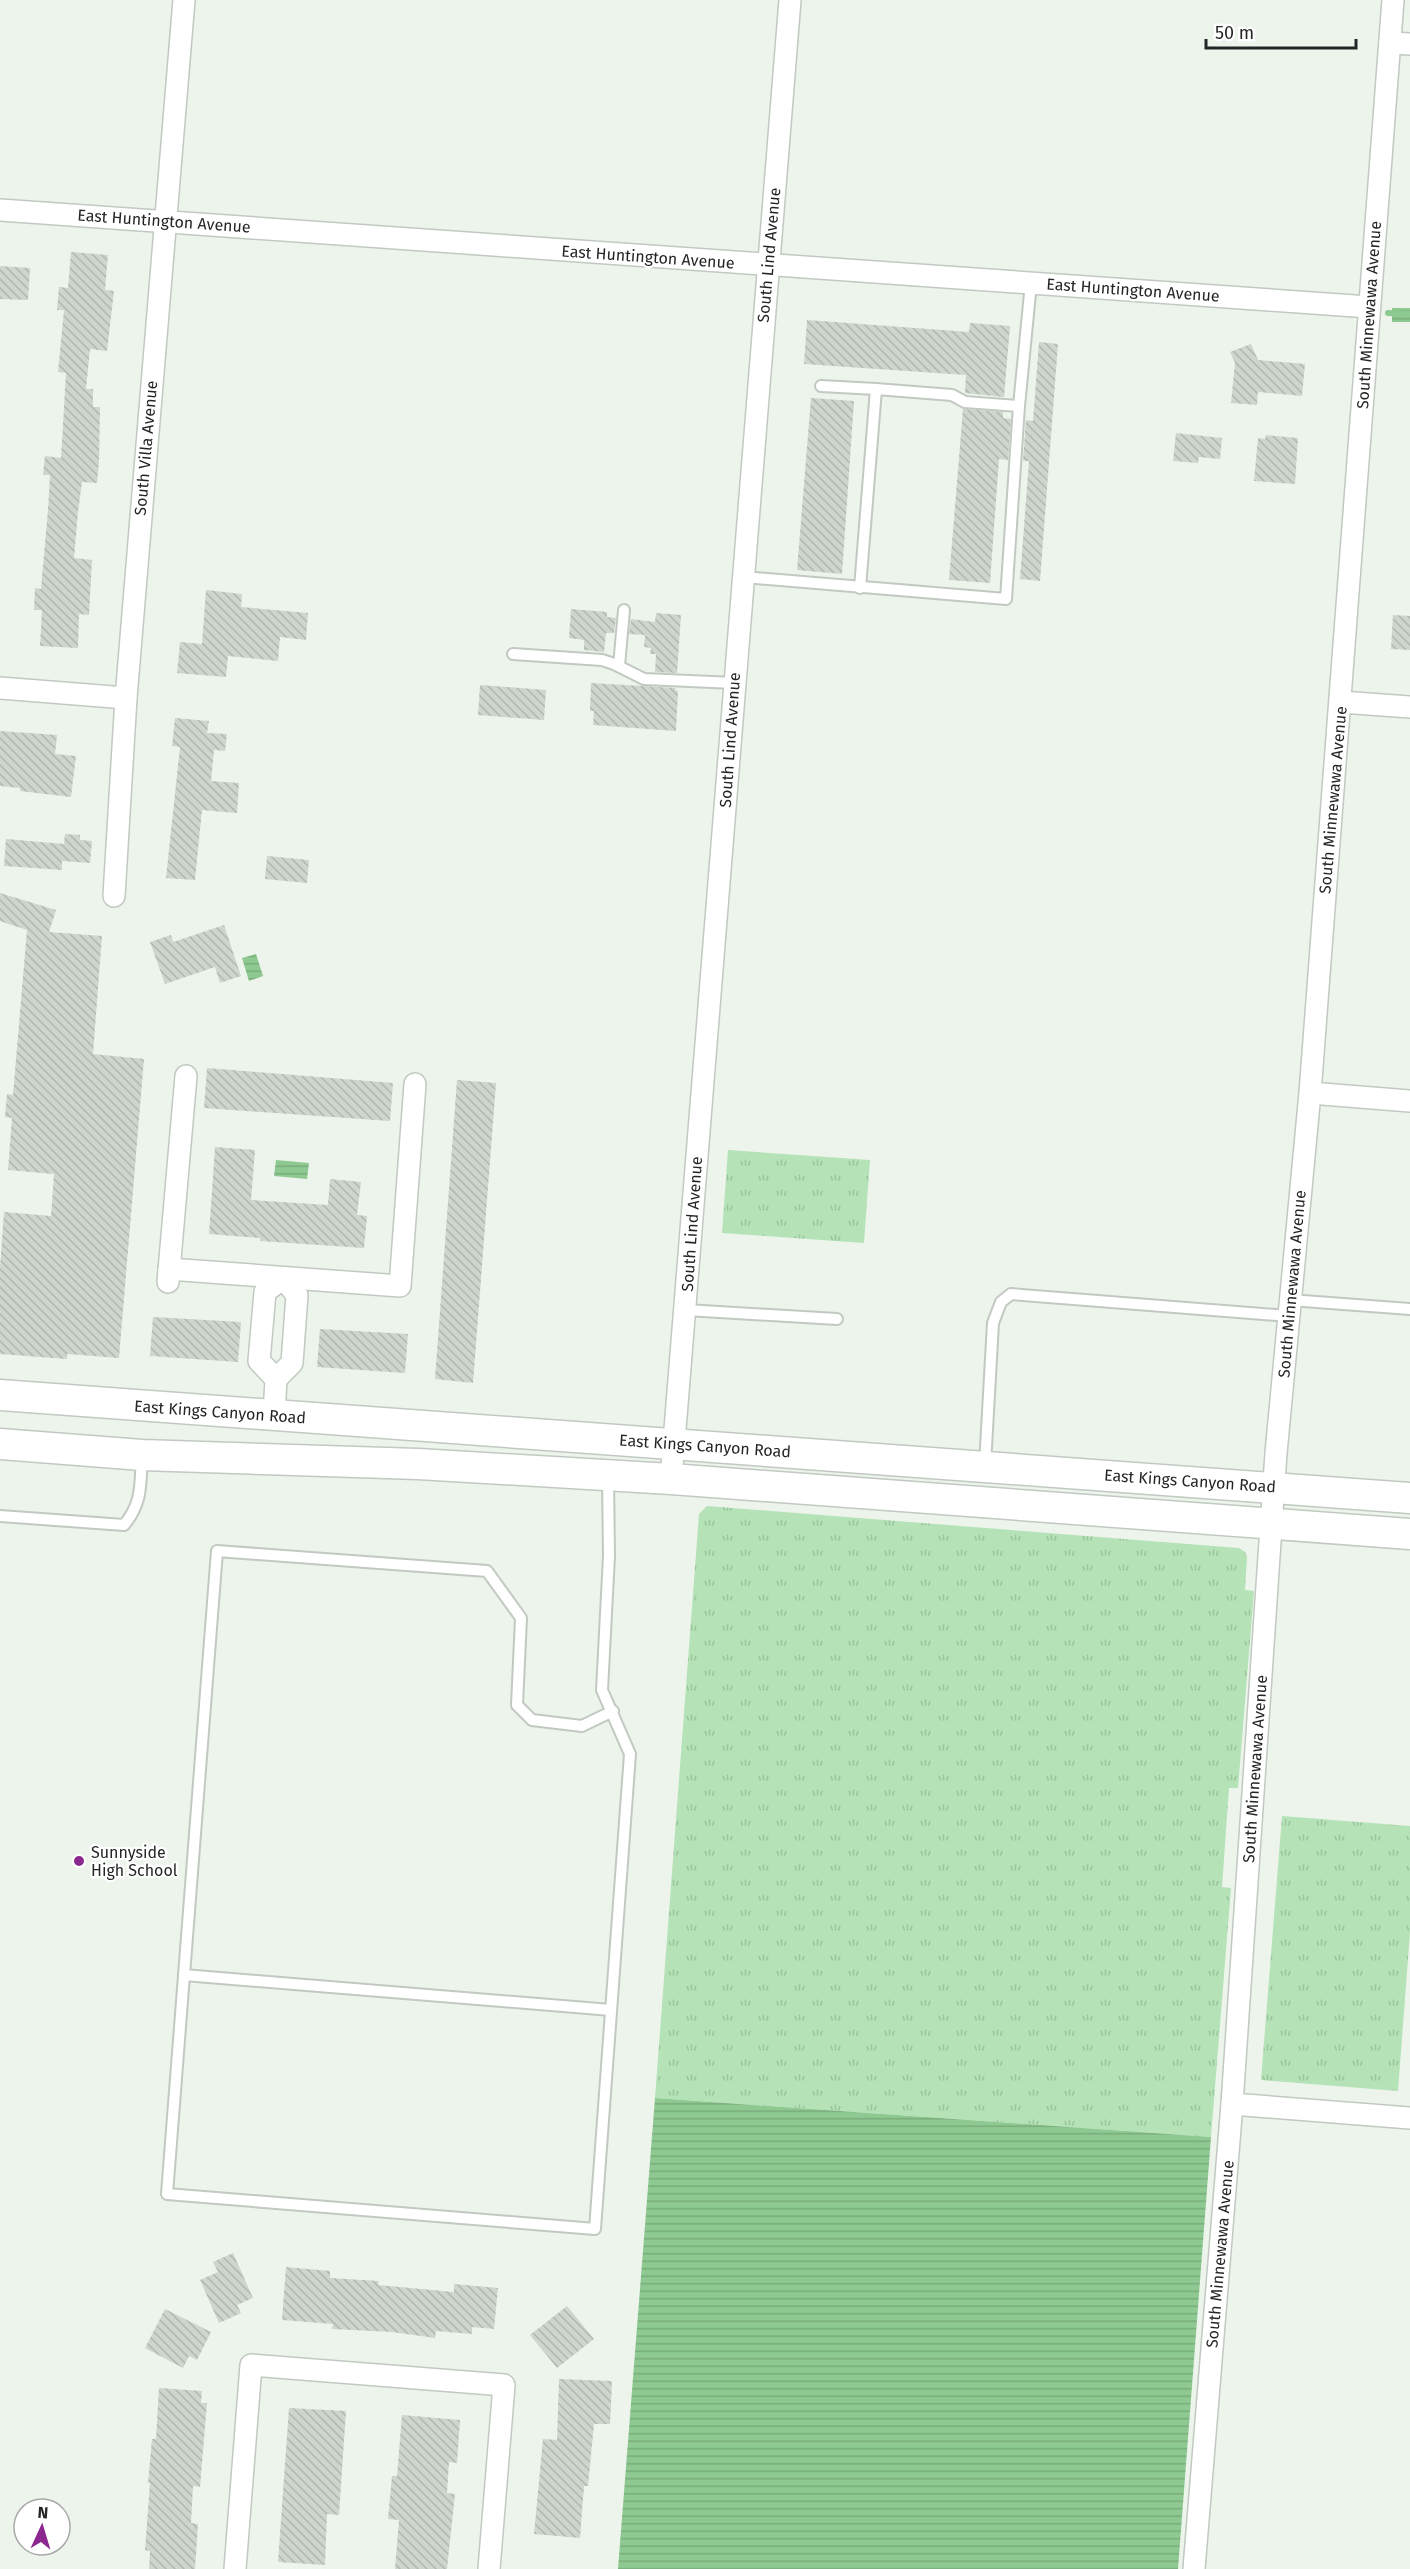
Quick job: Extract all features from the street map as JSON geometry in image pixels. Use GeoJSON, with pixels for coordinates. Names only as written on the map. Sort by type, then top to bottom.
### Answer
{"type":"FeatureCollection","features":[{"type":"Feature","properties":{"kind":"main road","name":"East Kings Canyon Road"},"geometry":{"type":"LineString","coordinates":[[0,1395],[1410,1498]]}},
{"type":"Feature","properties":{"kind":"main road"},"geometry":{"type":"LineString","coordinates":[[0,1444],[142,1455],[418,1464],[671,1479],[1410,1534]]}},
{"type":"Feature","properties":{"kind":"street","name":"South Villa Avenue"},"geometry":{"type":"LineString","coordinates":[[114,896],[126,698],[184,0]]}},
{"type":"Feature","properties":{"kind":"street","name":"South Lind Avenue"},"geometry":{"type":"LineString","coordinates":[[671,1479],[790,0]]}},
{"type":"Feature","properties":{"kind":"street","name":"South Minnewawa Avenue"},"geometry":{"type":"LineString","coordinates":[[1194,2569],[1232,2104],[1271,1523],[1310,1094],[1369,308],[1400,44],[1393,0]]}},
{"type":"Feature","properties":{"kind":"street","name":"East Huntington Avenue"},"geometry":{"type":"LineString","coordinates":[[0,210],[1369,308]]}},
{"type":"Feature","properties":{"kind":"street"},"geometry":{"type":"LineString","coordinates":[[0,688],[126,698]]}},
{"type":"Feature","properties":{"kind":"street"},"geometry":{"type":"LineString","coordinates":[[1341,702],[1410,707]]}},
{"type":"Feature","properties":{"kind":"street"},"geometry":{"type":"LineString","coordinates":[[186,1076],[169,1276],[283,1278],[400,1286],[415,1084]]}},
{"type":"Feature","properties":{"kind":"street"},"geometry":{"type":"LineString","coordinates":[[1310,1094],[1410,1101]]}},
{"type":"Feature","properties":{"kind":"street"},"geometry":{"type":"LineString","coordinates":[[274,1416],[276,1379],[292,1363],[297,1295],[283,1278]]}},
{"type":"Feature","properties":{"kind":"street"},"geometry":{"type":"LineString","coordinates":[[276,1379],[259,1361],[265,1293],[283,1278]]}},
{"type":"Feature","properties":{"kind":"street"},"geometry":{"type":"LineString","coordinates":[[1232,2104],[1410,2118]]}},
{"type":"Feature","properties":{"kind":"street"},"geometry":{"type":"LineString","coordinates":[[235,2569],[251,2365],[504,2385],[489,2569]]}},
{"type":"Feature","properties":{"kind":"lane"},"geometry":{"type":"LineString","coordinates":[[743,578],[1006,599],[1019,406],[1031,283]]}},
{"type":"Feature","properties":{"kind":"lane"},"geometry":{"type":"LineString","coordinates":[[821,386],[952,395],[965,402],[1019,406]]}},
{"type":"Feature","properties":{"kind":"lane"},"geometry":{"type":"LineString","coordinates":[[860,588],[876,389]]}},
{"type":"Feature","properties":{"kind":"lane"},"geometry":{"type":"LineString","coordinates":[[619,666],[624,610]]}},
{"type":"Feature","properties":{"kind":"lane"},"geometry":{"type":"LineString","coordinates":[[513,654],[595,660],[619,666],[644,679],[735,683]]}},
{"type":"Feature","properties":{"kind":"lane"},"geometry":{"type":"LineString","coordinates":[[985,1466],[993,1323],[1001,1302],[1011,1294],[1289,1308],[1410,1309]]}},
{"type":"Feature","properties":{"kind":"lane"},"geometry":{"type":"LineString","coordinates":[[686,1310],[837,1320]]}},
{"type":"Feature","properties":{"kind":"lane"},"geometry":{"type":"LineString","coordinates":[[0,1516],[124,1525],[135,1511],[140,1491],[142,1455]]}},
{"type":"Feature","properties":{"kind":"lane"},"geometry":{"type":"LineString","coordinates":[[608,1475],[609,1556],[602,1690],[614,1711],[630,1754],[595,2229],[166,2194],[217,1551],[487,1572],[521,1618],[517,1705],[532,1720],[582,1726],[614,1711]]}},
{"type":"Feature","properties":{"kind":"lane"},"geometry":{"type":"LineString","coordinates":[[184,1975],[611,2010]]}},
{"type":"Feature","properties":{"kind":"green space"},"geometry":{"type":"Polygon","coordinates":[[[728,1150],[870,1160],[864,1243],[722,1233],[728,1150]]]}},
{"type":"Feature","properties":{"kind":"green space"},"geometry":{"type":"Polygon","coordinates":[[[707,1506],[1239,1548],[1245,1552],[1247,1557],[1245,1590],[1254,1591],[1238,1788],[1229,1788],[1222,1887],[1231,1888],[1211,2137],[655,2098],[699,1514],[707,1506]]]}},
{"type":"Feature","properties":{"kind":"green space"},"geometry":{"type":"Polygon","coordinates":[[[1282,1816],[1410,1826],[1410,1932],[1398,2091],[1261,2080],[1282,1816]]]}},
{"type":"Feature","properties":{"kind":"shaded area"},"geometry":{"type":"Polygon","coordinates":[[[1392,308],[1410,308],[1410,322],[1392,322],[1392,308]]]}},
{"type":"Feature","properties":{"kind":"shaded area"},"geometry":{"type":"Polygon","coordinates":[[[256,954],[263,976],[249,981],[242,958],[256,954]]]}},
{"type":"Feature","properties":{"kind":"shaded area"},"geometry":{"type":"Polygon","coordinates":[[[276,1160],[309,1163],[307,1179],[274,1176],[276,1160]]]}},
{"type":"Feature","properties":{"kind":"shaded area"},"geometry":{"type":"Polygon","coordinates":[[[655,2098],[1211,2137],[1178,2569],[618,2569],[655,2098]]]}},
{"type":"Feature","properties":{"kind":"building"},"geometry":{"type":"Polygon","coordinates":[[[71,252],[108,255],[105,290],[114,291],[107,351],[90,349],[86,389],[93,389],[93,407],[100,407],[99,461],[97,483],[82,482],[78,512],[74,558],[92,560],[89,615],[79,614],[78,648],[40,646],[42,610],[34,610],[35,588],[41,589],[48,510],[50,475],[43,475],[45,456],[61,458],[66,373],[58,372],[64,310],[57,310],[59,287],[68,288],[71,252]]]}},
{"type":"Feature","properties":{"kind":"building"},"geometry":{"type":"Polygon","coordinates":[[[0,266],[30,268],[28,300],[0,299],[0,266]]]}},
{"type":"Feature","properties":{"kind":"building"},"geometry":{"type":"Polygon","coordinates":[[[807,320],[969,332],[970,323],[1010,326],[1004,397],[965,393],[966,375],[804,364],[807,320]]]}},
{"type":"Feature","properties":{"kind":"building"},"geometry":{"type":"Polygon","coordinates":[[[1039,342],[1058,344],[1040,581],[1020,579],[1029,461],[1023,461],[1026,420],[1033,421],[1039,342]]]}},
{"type":"Feature","properties":{"kind":"building"},"geometry":{"type":"Polygon","coordinates":[[[1251,344],[1258,360],[1305,364],[1302,396],[1258,392],[1257,405],[1231,403],[1235,363],[1230,352],[1251,344]]]}},
{"type":"Feature","properties":{"kind":"building"},"geometry":{"type":"Polygon","coordinates":[[[811,398],[854,401],[842,574],[797,570],[811,398]]]}},
{"type":"Feature","properties":{"kind":"building"},"geometry":{"type":"Polygon","coordinates":[[[963,409],[1003,412],[1003,418],[1011,419],[1008,460],[999,459],[990,583],[949,580],[963,409]]]}},
{"type":"Feature","properties":{"kind":"building"},"geometry":{"type":"Polygon","coordinates":[[[1176,433],[1222,438],[1220,459],[1199,457],[1198,463],[1173,461],[1176,433]]]}},
{"type":"Feature","properties":{"kind":"building"},"geometry":{"type":"Polygon","coordinates":[[[1266,435],[1298,438],[1295,484],[1254,481],[1258,438],[1265,439],[1266,435]]]}},
{"type":"Feature","properties":{"kind":"building"},"geometry":{"type":"Polygon","coordinates":[[[206,590],[242,594],[241,607],[308,613],[306,640],[280,637],[278,661],[228,656],[226,677],[177,673],[180,642],[202,644],[206,590]]]}},
{"type":"Feature","properties":{"kind":"building"},"geometry":{"type":"Polygon","coordinates":[[[571,609],[607,612],[607,617],[616,618],[614,633],[606,633],[604,652],[584,650],[584,640],[569,638],[571,609]]]}},
{"type":"Feature","properties":{"kind":"building"},"geometry":{"type":"Polygon","coordinates":[[[656,613],[681,615],[677,673],[655,672],[656,654],[650,654],[651,648],[644,647],[645,635],[629,634],[631,619],[655,622],[656,613]]]}},
{"type":"Feature","properties":{"kind":"building"},"geometry":{"type":"Polygon","coordinates":[[[1393,615],[1410,616],[1410,650],[1391,649],[1393,615]]]}},
{"type":"Feature","properties":{"kind":"building"},"geometry":{"type":"Polygon","coordinates":[[[591,683],[676,688],[675,690],[678,691],[676,731],[593,725],[594,711],[590,711],[591,683]]]}},
{"type":"Feature","properties":{"kind":"building"},"geometry":{"type":"Polygon","coordinates":[[[480,685],[546,690],[544,720],[478,715],[480,685]]]}},
{"type":"Feature","properties":{"kind":"building"},"geometry":{"type":"Polygon","coordinates":[[[175,718],[209,721],[207,733],[227,734],[225,751],[214,750],[211,781],[239,783],[237,813],[202,810],[195,880],[166,878],[180,747],[172,746],[175,718]]]}},
{"type":"Feature","properties":{"kind":"building"},"geometry":{"type":"Polygon","coordinates":[[[0,731],[57,735],[55,754],[76,756],[71,797],[20,791],[20,788],[0,786],[0,731]]]}},
{"type":"Feature","properties":{"kind":"building"},"geometry":{"type":"Polygon","coordinates":[[[65,834],[80,835],[80,840],[92,841],[90,863],[62,861],[62,870],[4,866],[6,839],[64,844],[65,834]]]}},
{"type":"Feature","properties":{"kind":"building"},"geometry":{"type":"Polygon","coordinates":[[[267,856],[309,860],[307,883],[265,879],[267,856]]]}},
{"type":"Feature","properties":{"kind":"building"},"geometry":{"type":"Polygon","coordinates":[[[0,893],[56,910],[49,932],[102,936],[93,1054],[144,1059],[119,1358],[67,1354],[67,1359],[0,1354],[0,1268],[4,1212],[51,1216],[54,1174],[8,1170],[12,1118],[5,1117],[7,1094],[13,1095],[27,930],[0,921],[0,893]]]}},
{"type":"Feature","properties":{"kind":"building"},"geometry":{"type":"Polygon","coordinates":[[[224,925],[241,976],[220,983],[215,967],[165,984],[150,942],[171,935],[173,942],[224,925]]]}},
{"type":"Feature","properties":{"kind":"building"},"geometry":{"type":"Polygon","coordinates":[[[207,1068],[393,1083],[390,1121],[204,1108],[207,1068]]]}},
{"type":"Feature","properties":{"kind":"building"},"geometry":{"type":"Polygon","coordinates":[[[457,1080],[496,1083],[473,1383],[435,1379],[457,1080]]]}},
{"type":"Feature","properties":{"kind":"building"},"geometry":{"type":"Polygon","coordinates":[[[215,1147],[255,1150],[251,1200],[328,1205],[330,1179],[361,1182],[357,1215],[367,1216],[364,1248],[260,1241],[260,1238],[209,1234],[215,1147]]]}},
{"type":"Feature","properties":{"kind":"building"},"geometry":{"type":"Polygon","coordinates":[[[153,1317],[241,1322],[238,1362],[150,1356],[153,1317]]]}},
{"type":"Feature","properties":{"kind":"building"},"geometry":{"type":"Polygon","coordinates":[[[320,1329],[408,1334],[405,1373],[317,1367],[320,1329]]]}},
{"type":"Feature","properties":{"kind":"building"},"geometry":{"type":"Polygon","coordinates":[[[233,2253],[253,2298],[237,2305],[241,2313],[219,2323],[200,2280],[218,2272],[213,2262],[233,2253]]]}},
{"type":"Feature","properties":{"kind":"building"},"geometry":{"type":"Polygon","coordinates":[[[286,2267],[330,2271],[330,2278],[379,2281],[378,2285],[454,2292],[454,2284],[498,2288],[494,2329],[472,2327],[472,2334],[436,2331],[435,2338],[392,2332],[332,2329],[333,2324],[282,2320],[286,2267]]]}},
{"type":"Feature","properties":{"kind":"building"},"geometry":{"type":"Polygon","coordinates":[[[567,2306],[594,2339],[557,2368],[530,2335],[567,2306]]]}},
{"type":"Feature","properties":{"kind":"building"},"geometry":{"type":"Polygon","coordinates":[[[165,2309],[211,2332],[197,2360],[189,2356],[183,2368],[145,2348],[165,2309]]]}},
{"type":"Feature","properties":{"kind":"building"},"geometry":{"type":"Polygon","coordinates":[[[559,2379],[612,2381],[610,2424],[594,2424],[588,2486],[584,2486],[580,2538],[534,2534],[543,2439],[557,2440],[559,2379]]]}},
{"type":"Feature","properties":{"kind":"building"},"geometry":{"type":"Polygon","coordinates":[[[159,2388],[202,2391],[201,2403],[207,2403],[200,2487],[193,2486],[191,2523],[198,2524],[195,2569],[149,2569],[150,2551],[145,2550],[150,2483],[148,2483],[152,2439],[156,2439],[159,2388]]]}},
{"type":"Feature","properties":{"kind":"building"},"geometry":{"type":"Polygon","coordinates":[[[289,2408],[346,2411],[339,2515],[327,2514],[325,2565],[278,2562],[289,2408]]]}},
{"type":"Feature","properties":{"kind":"building"},"geometry":{"type":"Polygon","coordinates":[[[402,2415],[460,2420],[457,2463],[449,2462],[447,2493],[455,2494],[447,2569],[395,2569],[399,2520],[388,2519],[392,2476],[397,2476],[402,2415]]]}},
{"type":"Feature","properties":{"kind":"waterway"},"geometry":{"type":"LineString","coordinates":[[1388,313],[1410,314]]}},
{"type":"Feature","properties":{"kind":"place","name":"Sunnyside High School"},"geometry":{"type":"Point","coordinates":[79,1861]}}]}
